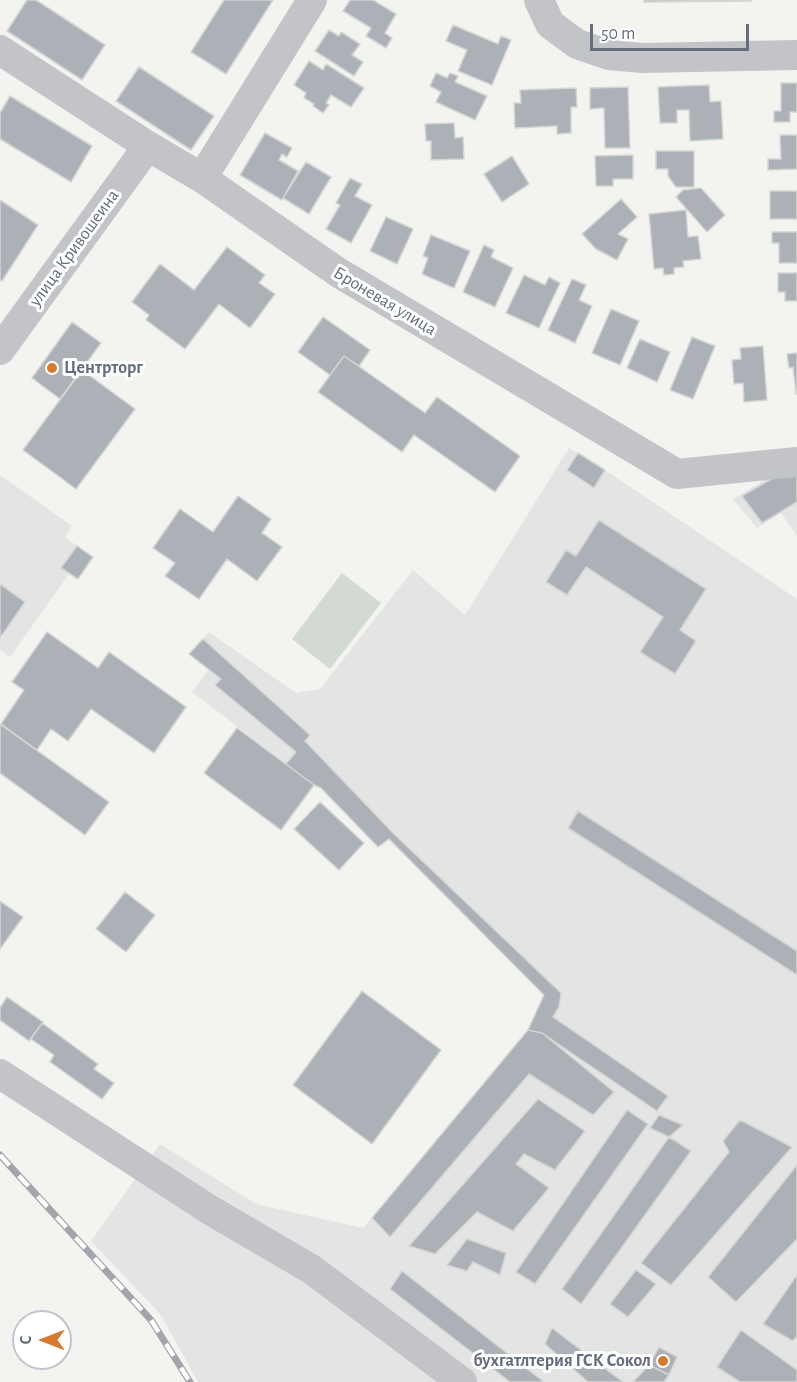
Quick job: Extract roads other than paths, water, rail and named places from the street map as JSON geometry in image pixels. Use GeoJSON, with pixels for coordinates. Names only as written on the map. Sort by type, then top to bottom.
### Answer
{"type":"FeatureCollection","features":[{"type":"Feature","properties":{"kind":"street"},"geometry":{"type":"LineString","coordinates":[[202,178],[312,0]]}},
{"type":"Feature","properties":{"kind":"street"},"geometry":{"type":"LineString","coordinates":[[539,0],[550,24],[577,44],[609,55],[642,58],[797,55]]}},
{"type":"Feature","properties":{"kind":"street","name":"Броневая улица"},"geometry":{"type":"LineString","coordinates":[[0,50],[148,147],[202,178],[339,273],[677,474],[797,462]]}},
{"type":"Feature","properties":{"kind":"street","name":"улица Кривошеина"},"geometry":{"type":"LineString","coordinates":[[0,350],[148,147]]}},
{"type":"Feature","properties":{"kind":"street"},"geometry":{"type":"LineString","coordinates":[[0,1074],[210,1210],[311,1269],[462,1382]]}},
{"type":"Feature","properties":{"kind":"railway"},"geometry":{"type":"LineString","coordinates":[[0,1155],[151,1320],[190,1382]]}},
{"type":"Feature","properties":{"kind":"place","name":"Центрторг"},"geometry":{"type":"Point","coordinates":[52,368]}},
{"type":"Feature","properties":{"kind":"place","name":"бухгатлтерия ГСК Сокол"},"geometry":{"type":"Point","coordinates":[663,1361]}}]}
